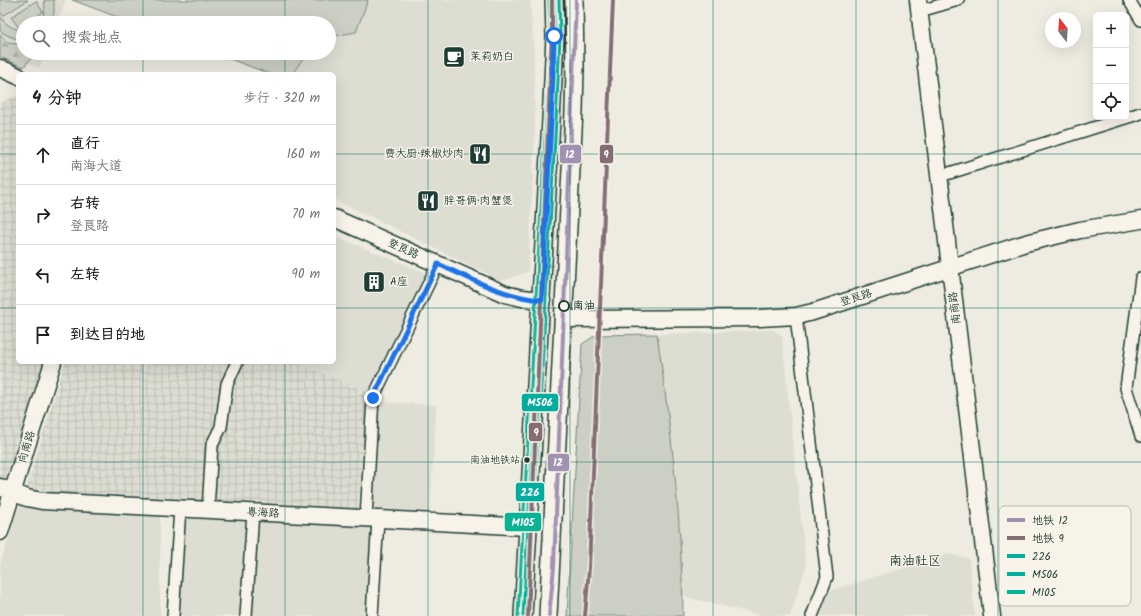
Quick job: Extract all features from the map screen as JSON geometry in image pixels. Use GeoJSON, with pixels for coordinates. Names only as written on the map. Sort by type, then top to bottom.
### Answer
{"type":"FeatureCollection","features":[{"type":"Feature","properties":{"kind":"main road"},"geometry":{"type":"LineString","coordinates":[[523,616],[554,70],[554,0]]}},
{"type":"Feature","properties":{"kind":"main road"},"geometry":{"type":"LineString","coordinates":[[548,616],[574,111],[574,0]]}},
{"type":"Feature","properties":{"kind":"street"},"geometry":{"type":"LineString","coordinates":[[919,6],[958,0]]}},
{"type":"Feature","properties":{"kind":"street"},"geometry":{"type":"LineString","coordinates":[[1129,0],[1141,20]]}},
{"type":"Feature","properties":{"kind":"street","name":"南商路"},"geometry":{"type":"LineString","coordinates":[[919,6],[992,616]]}},
{"type":"Feature","properties":{"kind":"street"},"geometry":{"type":"LineString","coordinates":[[0,68],[16,75]]}},
{"type":"Feature","properties":{"kind":"street"},"geometry":{"type":"LineString","coordinates":[[940,176],[1141,113]]}},
{"type":"Feature","properties":{"kind":"street","name":"登良路"},"geometry":{"type":"LineString","coordinates":[[336,219],[505,294],[522,298],[542,300]]}},
{"type":"Feature","properties":{"kind":"street","name":"登良路"},"geometry":{"type":"LineString","coordinates":[[563,319],[760,318],[796,316],[813,312],[1026,243],[1080,230],[1141,220]]}},
{"type":"Feature","properties":{"kind":"street"},"geometry":{"type":"LineString","coordinates":[[372,616],[373,398],[438,264]]}},
{"type":"Feature","properties":{"kind":"street"},"geometry":{"type":"LineString","coordinates":[[1141,278],[1126,388],[1141,436]]}},
{"type":"Feature","properties":{"kind":"street"},"geometry":{"type":"LineString","coordinates":[[796,316],[826,577],[812,616]]}},
{"type":"Feature","properties":{"kind":"street","name":"向南路"},"geometry":{"type":"LineString","coordinates":[[0,532],[6,490],[52,364]]}},
{"type":"Feature","properties":{"kind":"street"},"geometry":{"type":"LineString","coordinates":[[208,510],[212,445],[220,427],[227,384],[235,364]]}},
{"type":"Feature","properties":{"kind":"street","name":"粤海路"},"geometry":{"type":"LineString","coordinates":[[6,490],[27,498],[42,501],[527,527]]}},
{"type":"Feature","properties":{"kind":"street"},"geometry":{"type":"LineString","coordinates":[[173,616],[180,508]]}},
{"type":"Feature","properties":{"kind":"street"},"geometry":{"type":"LineString","coordinates":[[246,616],[253,512]]}},
{"type":"Feature","properties":{"kind":"shaded area"},"geometry":{"type":"Polygon","coordinates":[[[0,0],[66,0],[60,16],[16,16],[16,57],[0,50],[0,0]]]}},
{"type":"Feature","properties":{"kind":"shaded area"},"geometry":{"type":"Polygon","coordinates":[[[368,0],[530,0],[534,51],[535,132],[528,272],[502,281],[336,200],[336,72],[293,72],[302,60],[336,60],[336,36],[356,32],[368,0]]]}},
{"type":"Feature","properties":{"kind":"shaded area"},"geometry":{"type":"Polygon","coordinates":[[[22,60],[42,60],[39,68],[22,60]]]}},
{"type":"Feature","properties":{"kind":"shaded area"},"geometry":{"type":"Polygon","coordinates":[[[16,96],[16,364],[43,364],[7,482],[0,478],[0,103],[16,96]]]}},
{"type":"Feature","properties":{"kind":"shaded area"},"geometry":{"type":"Polygon","coordinates":[[[336,237],[431,275],[367,392],[302,364],[336,364],[336,237]]]}},
{"type":"Feature","properties":{"kind":"shaded area"},"geometry":{"type":"Polygon","coordinates":[[[773,330],[782,336],[806,567],[790,616],[763,616],[683,596],[677,485],[657,334],[773,330]]]}},
{"type":"Feature","properties":{"kind":"shaded area"},"geometry":{"type":"Polygon","coordinates":[[[64,364],[302,364],[367,392],[358,512],[43,495],[26,490],[64,364]]]}},
{"type":"Feature","properties":{"kind":"shaded area"},"geometry":{"type":"Polygon","coordinates":[[[379,402],[436,405],[430,516],[372,512],[379,402]]]}},
{"type":"Feature","properties":{"kind":"shaded area"},"geometry":{"type":"Polygon","coordinates":[[[21,501],[160,515],[160,616],[0,616],[0,564],[21,501]]]}},
{"type":"Feature","properties":{"kind":"shaded area"},"geometry":{"type":"Polygon","coordinates":[[[184,513],[373,525],[367,616],[169,616],[184,513]]]}},
{"type":"Feature","properties":{"kind":"shaded area"},"geometry":{"type":"Polygon","coordinates":[[[950,554],[969,559],[975,616],[820,616],[829,591],[950,554]]]}},
{"type":"Feature","properties":{"kind":"green space"},"geometry":{"type":"Polygon","coordinates":[[[0,0],[28,0],[3,16],[0,12],[0,0]]]}},
{"type":"Feature","properties":{"kind":"green space"},"geometry":{"type":"Polygon","coordinates":[[[44,0],[54,0],[53,16],[43,16],[45,6],[44,0]]]}},
{"type":"Feature","properties":{"kind":"green space"},"geometry":{"type":"Polygon","coordinates":[[[72,0],[368,0],[356,32],[336,36],[336,16],[114,16],[72,0]]]}},
{"type":"Feature","properties":{"kind":"green space"},"geometry":{"type":"Polygon","coordinates":[[[36,1],[43,12],[37,16],[16,16],[16,24],[11,17],[36,1]]]}},
{"type":"Feature","properties":{"kind":"green space"},"geometry":{"type":"Polygon","coordinates":[[[0,16],[5,22],[16,29],[16,38],[11,37],[0,31],[0,16]]]}},
{"type":"Feature","properties":{"kind":"green space"},"geometry":{"type":"Polygon","coordinates":[[[0,34],[8,43],[16,44],[16,60],[30,60],[24,67],[0,57],[0,34]]]}},
{"type":"Feature","properties":{"kind":"green space"},"geometry":{"type":"Polygon","coordinates":[[[233,60],[302,60],[293,72],[265,72],[233,60]]]}},
{"type":"Feature","properties":{"kind":"green space"},"geometry":{"type":"Polygon","coordinates":[[[657,334],[674,463],[680,540],[683,616],[567,616],[582,344],[596,335],[657,334]]]}},
{"type":"Feature","properties":{"kind":"metro line","name":"9"},"geometry":{"type":"LineString","coordinates":[[528,616],[552,32],[552,0]]}},
{"type":"Feature","properties":{"kind":"metro line","name":"12"},"geometry":{"type":"LineString","coordinates":[[549,616],[554,567],[576,0]]}},
{"type":"Feature","properties":{"kind":"metro line","name":"9"},"geometry":{"type":"LineString","coordinates":[[585,616],[589,568],[613,0]]}},
{"type":"Feature","properties":{"kind":"transit line","name":"M105"},"geometry":{"type":"LineString","coordinates":[[518,616],[547,102],[550,36],[549,0]]}},
{"type":"Feature","properties":{"kind":"transit line","name":"226"},"geometry":{"type":"LineString","coordinates":[[523,616],[552,102],[555,36],[554,0]]}},
{"type":"Feature","properties":{"kind":"transit line","name":"M506"},"geometry":{"type":"LineString","coordinates":[[528,616],[557,102],[560,36],[559,0]]}},
{"type":"Feature","properties":{"kind":"place","name":"茉莉奶白"},"geometry":{"type":"Point","coordinates":[454,57]}},
{"type":"Feature","properties":{"kind":"place","name":"费大厨·辣椒炒肉"},"geometry":{"type":"Point","coordinates":[480,154]}},
{"type":"Feature","properties":{"kind":"place","name":"胖哥俩·肉蟹煲"},"geometry":{"type":"Point","coordinates":[428,201]}},
{"type":"Feature","properties":{"kind":"place","name":"A座"},"geometry":{"type":"Point","coordinates":[374,282]}},
{"type":"Feature","properties":{"kind":"place","name":"南油"},"geometry":{"type":"Point","coordinates":[564,306]}},
{"type":"Feature","properties":{"kind":"place","name":"南油地铁站"},"geometry":{"type":"Point","coordinates":[527,460]}},
{"type":"Feature","properties":{"kind":"district","name":"南油社区"},"geometry":{"type":"Point","coordinates":[915,561]}},
{"type":"Feature","properties":{"kind":"route"},"geometry":{"type":"LineString","coordinates":[[373,398],[438,264],[505,294],[522,298],[542,300],[554,36]]}}]}
